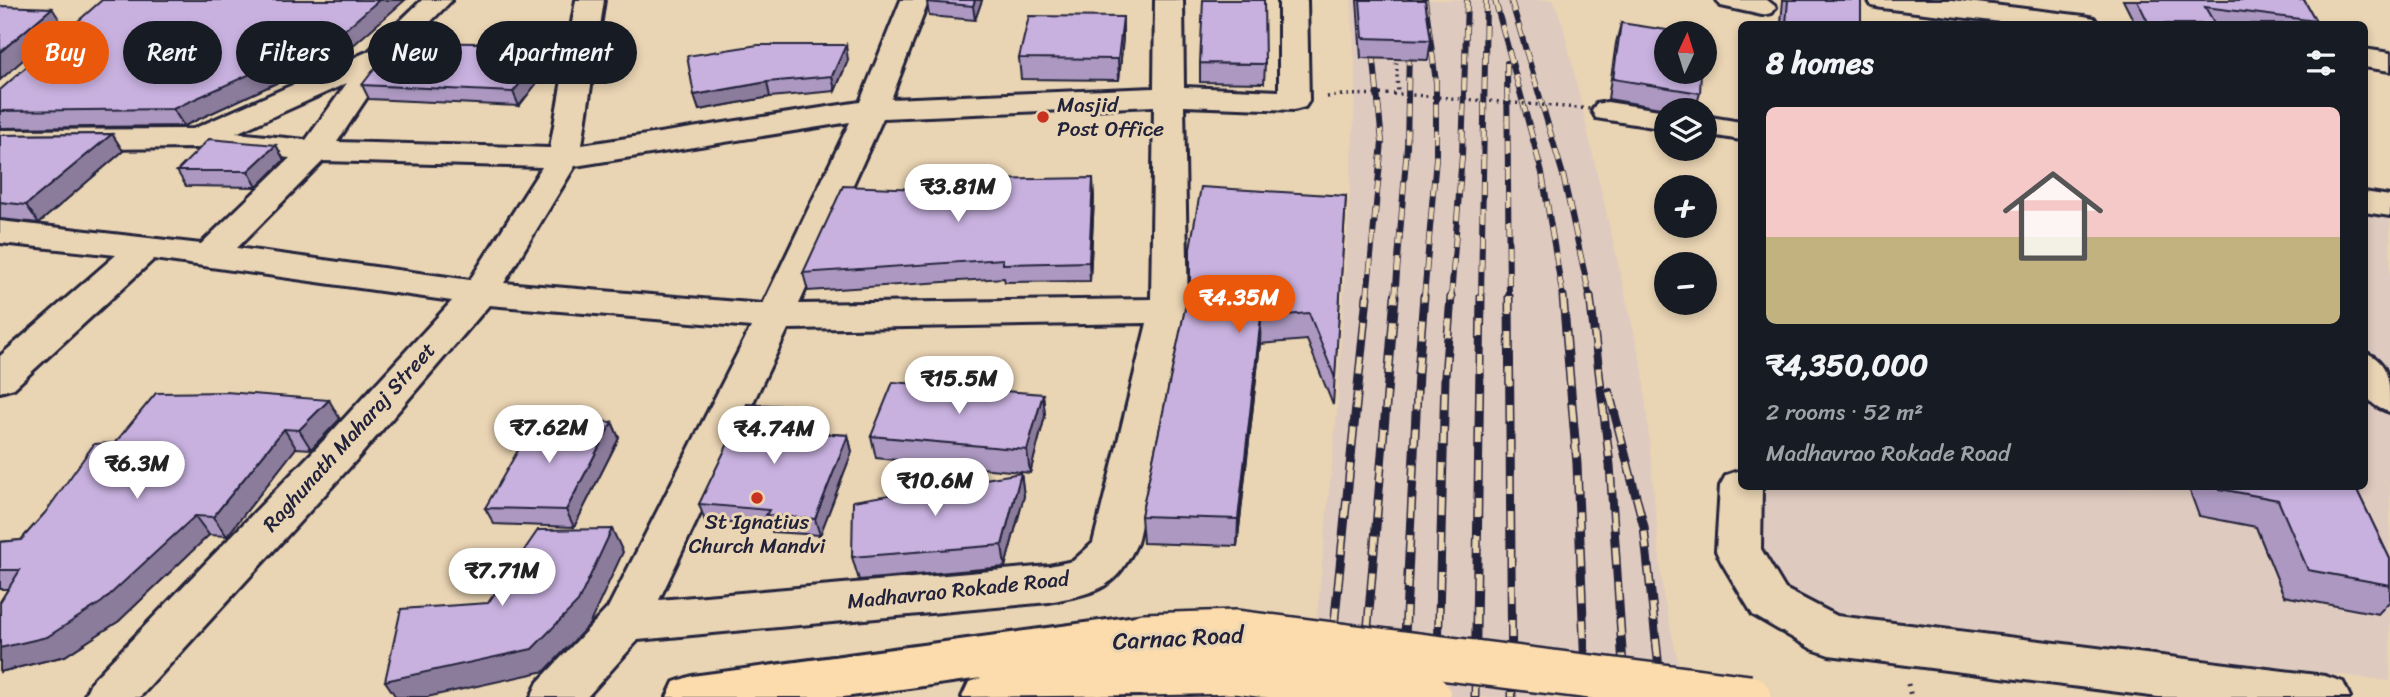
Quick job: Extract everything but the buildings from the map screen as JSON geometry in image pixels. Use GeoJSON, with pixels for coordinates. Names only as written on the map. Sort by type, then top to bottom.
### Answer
{"type":"FeatureCollection","features":[{"type":"Feature","properties":{"kind":"main road","name":"Carnac Road"},"geometry":{"type":"LineString","coordinates":[[988,697],[1236,632],[1749,697]]}},
{"type":"Feature","properties":{"kind":"main road","name":"Carnac Road"},"geometry":{"type":"LineString","coordinates":[[692,697],[1144,655],[1235,672],[1429,697]]}},
{"type":"Feature","properties":{"kind":"street"},"geometry":{"type":"LineString","coordinates":[[417,21],[438,0]]}},
{"type":"Feature","properties":{"kind":"street"},"geometry":{"type":"LineString","coordinates":[[564,158],[590,0]]}},
{"type":"Feature","properties":{"kind":"street"},"geometry":{"type":"LineString","coordinates":[[556,697],[625,622],[775,317],[872,110],[915,0]]}},
{"type":"Feature","properties":{"kind":"street","name":"Madhavrao Rokade Road"},"geometry":{"type":"LineString","coordinates":[[625,622],[1049,584],[1089,575],[1108,561],[1115,543],[1169,311],[1169,0]]}},
{"type":"Feature","properties":{"kind":"street"},"geometry":{"type":"LineString","coordinates":[[0,140],[196,138],[315,150],[564,158],[872,110],[1169,96],[1294,101],[1293,0]]}},
{"type":"Feature","properties":{"kind":"street"},"geometry":{"type":"LineString","coordinates":[[1731,0],[1762,10]]}},
{"type":"Feature","properties":{"kind":"street"},"geometry":{"type":"LineString","coordinates":[[1882,0],[2059,21]]}},
{"type":"Feature","properties":{"kind":"street"},"geometry":{"type":"LineString","coordinates":[[2368,59],[2390,62]]}},
{"type":"Feature","properties":{"kind":"street"},"geometry":{"type":"LineString","coordinates":[[196,138],[368,63]]}},
{"type":"Feature","properties":{"kind":"street"},"geometry":{"type":"LineString","coordinates":[[209,256],[315,150],[368,74]]}},
{"type":"Feature","properties":{"kind":"street"},"geometry":{"type":"LineString","coordinates":[[1600,110],[1654,118]]}},
{"type":"Feature","properties":{"kind":"street"},"geometry":{"type":"LineString","coordinates":[[1717,127],[1738,131]]}},
{"type":"Feature","properties":{"kind":"street","name":"Raghunath Maharaj Street"},"geometry":{"type":"LineString","coordinates":[[109,697],[342,447],[480,293],[564,158]]}},
{"type":"Feature","properties":{"kind":"street"},"geometry":{"type":"LineString","coordinates":[[2368,203],[2390,206]]}},
{"type":"Feature","properties":{"kind":"street"},"geometry":{"type":"LineString","coordinates":[[0,232],[146,247],[480,293],[775,317],[1169,311]]}},
{"type":"Feature","properties":{"kind":"street"},"geometry":{"type":"LineString","coordinates":[[0,378],[146,247]]}},
{"type":"Feature","properties":{"kind":"street"},"geometry":{"type":"LineString","coordinates":[[2368,370],[2390,398]]}},
{"type":"Feature","properties":{"kind":"street"},"geometry":{"type":"LineString","coordinates":[[1741,490],[1738,551],[1769,602],[1829,635],[2325,697]]}},
{"type":"Feature","properties":{"kind":"path"},"geometry":{"type":"LineString","coordinates":[[1396,54],[1398,94]]}},
{"type":"Feature","properties":{"kind":"path"},"geometry":{"type":"LineString","coordinates":[[1341,95],[1398,94],[1600,110]]}},
{"type":"Feature","properties":{"kind":"shaded area"},"geometry":{"type":"Polygon","coordinates":[[[1351,0],[1553,0],[1563,25],[1643,372],[1663,595],[1686,697],[1309,697],[1337,412],[1356,85],[1351,0]]]}},
{"type":"Feature","properties":{"kind":"shaded area"},"geometry":{"type":"Polygon","coordinates":[[[2368,212],[2390,215],[2390,681],[1830,612],[1784,586],[1758,547],[1760,490],[2368,490],[2368,212]]]}},
{"type":"Feature","properties":{"kind":"railway"},"geometry":{"type":"LineString","coordinates":[[1367,298],[1382,142],[1368,0]]}},
{"type":"Feature","properties":{"kind":"railway"},"geometry":{"type":"LineString","coordinates":[[1395,298],[1407,146],[1410,0]]}},
{"type":"Feature","properties":{"kind":"railway"},"geometry":{"type":"LineString","coordinates":[[1424,298],[1436,158],[1436,82],[1425,0]]}},
{"type":"Feature","properties":{"kind":"railway"},"geometry":{"type":"LineString","coordinates":[[1451,298],[1462,155],[1467,0]]}},
{"type":"Feature","properties":{"kind":"railway"},"geometry":{"type":"LineString","coordinates":[[1481,298],[1486,0]]}},
{"type":"Feature","properties":{"kind":"railway"},"geometry":{"type":"LineString","coordinates":[[1495,0],[1542,173],[1563,298]]}},
{"type":"Feature","properties":{"kind":"railway"},"geometry":{"type":"LineString","coordinates":[[1511,0],[1563,175],[1590,298]]}},
{"type":"Feature","properties":{"kind":"railway"},"geometry":{"type":"LineString","coordinates":[[1507,63],[1509,298]]}},
{"type":"Feature","properties":{"kind":"railway"},"geometry":{"type":"LineString","coordinates":[[1327,697],[1367,296]]}},
{"type":"Feature","properties":{"kind":"railway"},"geometry":{"type":"LineString","coordinates":[[1362,697],[1395,296]]}},
{"type":"Feature","properties":{"kind":"railway"},"geometry":{"type":"LineString","coordinates":[[1402,697],[1424,296]]}},
{"type":"Feature","properties":{"kind":"railway"},"geometry":{"type":"LineString","coordinates":[[1437,697],[1445,376],[1451,296]]}},
{"type":"Feature","properties":{"kind":"railway"},"geometry":{"type":"LineString","coordinates":[[1475,697],[1481,296]]}},
{"type":"Feature","properties":{"kind":"railway"},"geometry":{"type":"LineString","coordinates":[[1509,296],[1512,697]]}},
{"type":"Feature","properties":{"kind":"railway"},"geometry":{"type":"LineString","coordinates":[[1563,296],[1577,464],[1586,697]]}},
{"type":"Feature","properties":{"kind":"railway"},"geometry":{"type":"LineString","coordinates":[[1590,296],[1610,465],[1625,697]]}},
{"type":"Feature","properties":{"kind":"railway"},"geometry":{"type":"LineString","coordinates":[[1609,392],[1644,527],[1662,697]]}},
{"type":"Feature","properties":{"kind":"place","name":"Masjid Post Office"},"geometry":{"type":"Point","coordinates":[1043,117]}},
{"type":"Feature","properties":{"kind":"place","name":"St Ignatius Church Mandvi"},"geometry":{"type":"Point","coordinates":[757,498]}}]}
